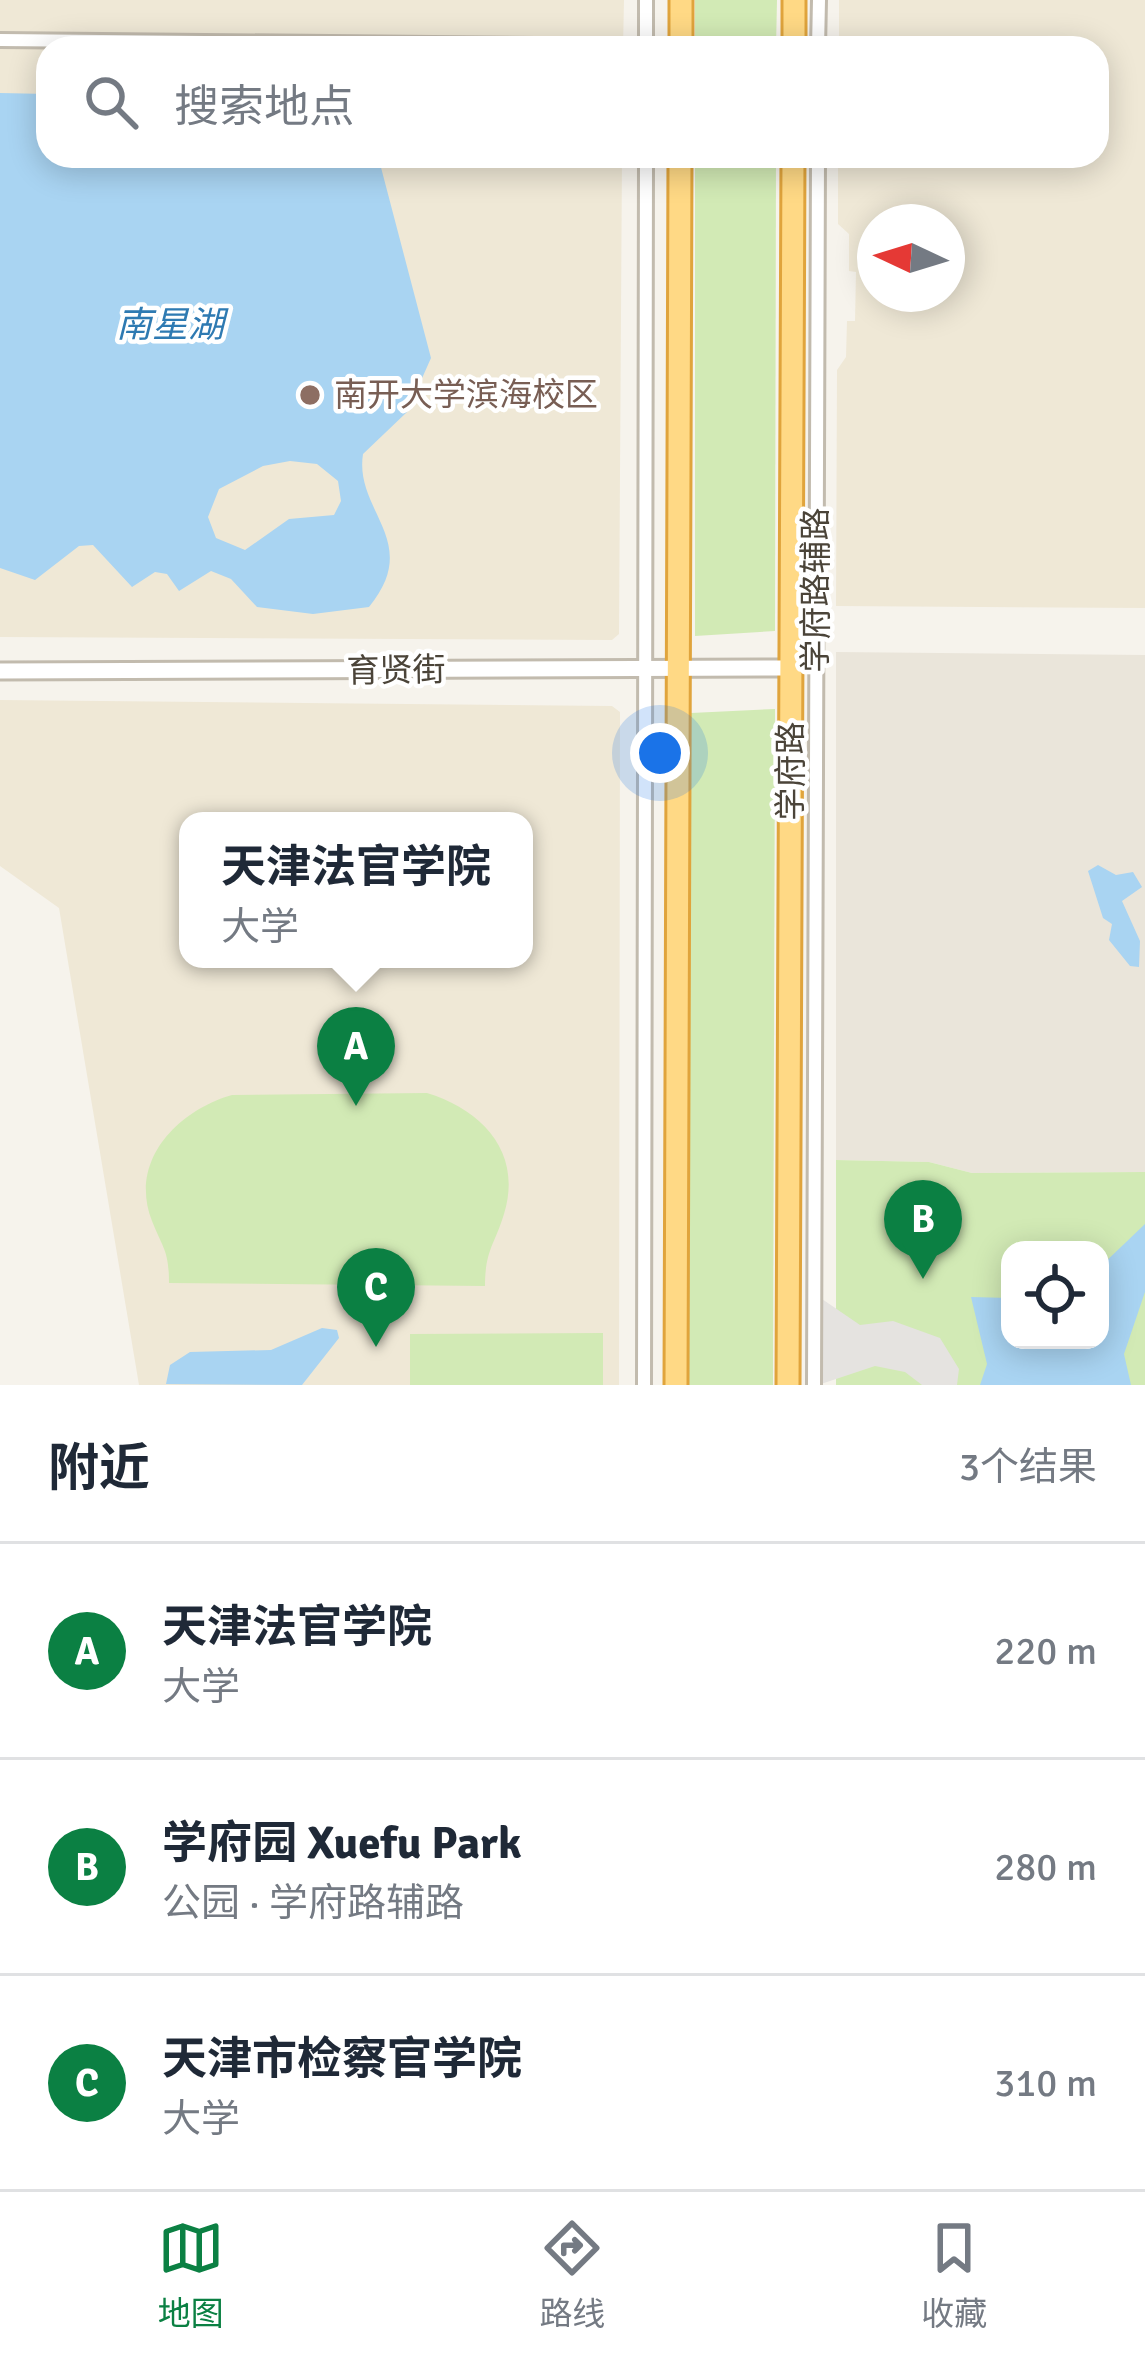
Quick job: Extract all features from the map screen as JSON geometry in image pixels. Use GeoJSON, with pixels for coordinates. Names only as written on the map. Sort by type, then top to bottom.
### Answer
{"type":"FeatureCollection","features":[{"type":"Feature","properties":{"kind":"highway"},"geometry":{"type":"LineString","coordinates":[[681,0],[681,36]]}},
{"type":"Feature","properties":{"kind":"highway"},"geometry":{"type":"LineString","coordinates":[[794,0],[794,36]]}},
{"type":"Feature","properties":{"kind":"highway"},"geometry":{"type":"LineString","coordinates":[[676,1385],[680,168]]}},
{"type":"Feature","properties":{"kind":"highway","name":"学府路"},"geometry":{"type":"LineString","coordinates":[[788,1385],[793,168]]}},
{"type":"Feature","properties":{"kind":"street"},"geometry":{"type":"LineString","coordinates":[[646,0],[646,36]]}},
{"type":"Feature","properties":{"kind":"street"},"geometry":{"type":"LineString","coordinates":[[818,36],[819,0]]}},
{"type":"Feature","properties":{"kind":"street"},"geometry":{"type":"LineString","coordinates":[[0,40],[36,40]]}},
{"type":"Feature","properties":{"kind":"street"},"geometry":{"type":"LineString","coordinates":[[644,1385],[646,168]]}},
{"type":"Feature","properties":{"kind":"street","name":"学府路辅路"},"geometry":{"type":"LineString","coordinates":[[814,1385],[818,168]]}},
{"type":"Feature","properties":{"kind":"street","name":"育贤街"},"geometry":{"type":"LineString","coordinates":[[0,671],[791,668]]}},
{"type":"Feature","properties":{"kind":"shaded area","name":"南开大学滨海校区"},"geometry":{"type":"Polygon","coordinates":[[[0,0],[624,0],[623,36],[36,36],[36,168],[622,168],[619,634],[612,640],[0,637],[0,0]]]}},
{"type":"Feature","properties":{"kind":"shaded area"},"geometry":{"type":"Polygon","coordinates":[[[839,0],[1145,0],[1145,608],[836,606],[837,370],[846,357],[847,321],[855,321],[856,272],[849,271],[849,234],[838,224],[838,168],[1109,168],[1109,36],[839,36],[839,0]]]}},
{"type":"Feature","properties":{"kind":"shaded area"},"geometry":{"type":"Polygon","coordinates":[[[836,652],[1145,655],[1145,1172],[972,1173],[929,1162],[836,1160],[836,652]]]}},
{"type":"Feature","properties":{"kind":"shaded area"},"geometry":{"type":"Polygon","coordinates":[[[0,700],[612,706],[620,712],[619,1385],[139,1385],[59,908],[0,866],[0,700]]]}},
{"type":"Feature","properties":{"kind":"shaded area"},"geometry":{"type":"Polygon","coordinates":[[[822,1299],[860,1325],[893,1321],[940,1338],[959,1369],[957,1385],[922,1385],[905,1372],[875,1366],[821,1384],[822,1299]]]}},
{"type":"Feature","properties":{"kind":"green space"},"geometry":{"type":"Polygon","coordinates":[[[695,0],[777,0],[776,36],[695,36],[695,0]]]}},
{"type":"Feature","properties":{"kind":"green space"},"geometry":{"type":"Polygon","coordinates":[[[695,168],[776,168],[775,631],[695,636],[695,168]]]}},
{"type":"Feature","properties":{"kind":"green space"},"geometry":{"type":"Polygon","coordinates":[[[775,709],[773,1385],[688,1385],[691,713],[775,709]]]}},
{"type":"Feature","properties":{"kind":"green space"},"geometry":{"type":"Polygon","coordinates":[[[427,1093],[481,1122],[508,1171],[504,1214],[489,1255],[485,1286],[169,1283],[167,1256],[146,1199],[147,1178],[163,1141],[194,1112],[232,1095],[427,1093]]]}},
{"type":"Feature","properties":{"kind":"green space"},"geometry":{"type":"Polygon","coordinates":[[[836,1160],[929,1162],[972,1173],[1145,1172],[1145,1385],[836,1385],[836,1160]]]}},
{"type":"Feature","properties":{"kind":"green space"},"geometry":{"type":"Polygon","coordinates":[[[603,1333],[603,1385],[410,1385],[410,1334],[603,1333]]]}},
{"type":"Feature","properties":{"kind":"water","name":"南星湖"},"geometry":{"type":"Polygon","coordinates":[[[0,93],[36,94],[36,168],[381,168],[431,358],[407,412],[363,454],[363,475],[390,563],[384,584],[369,607],[313,614],[257,607],[231,579],[211,571],[179,591],[167,574],[155,572],[132,587],[93,545],[79,546],[35,580],[0,568],[0,93]],[[290,461],[263,466],[219,489],[208,517],[216,538],[245,550],[289,519],[334,515],[341,501],[338,481],[317,464],[290,461]]]}},
{"type":"Feature","properties":{"kind":"water"},"geometry":{"type":"Polygon","coordinates":[[[1098,865],[1116,875],[1133,872],[1142,887],[1122,901],[1140,941],[1139,967],[1130,966],[1109,940],[1112,924],[1103,918],[1088,871],[1098,865]]]}},
{"type":"Feature","properties":{"kind":"water"},"geometry":{"type":"Polygon","coordinates":[[[1145,1224],[1145,1292],[1124,1354],[1131,1385],[980,1385],[987,1364],[971,1297],[1001,1298],[1001,1349],[1109,1349],[1109,1258],[1145,1224]]]}},
{"type":"Feature","properties":{"kind":"water"},"geometry":{"type":"Polygon","coordinates":[[[322,1328],[337,1330],[339,1338],[302,1385],[166,1384],[170,1365],[190,1352],[271,1350],[322,1328]]]}},
{"type":"Feature","properties":{"kind":"place","name":"南开大学滨海校区"},"geometry":{"type":"Point","coordinates":[310,395]}},
{"type":"Feature","properties":{"kind":"place","name":"天津法官学院"},"geometry":{"type":"Point","coordinates":[356,1106]}},
{"type":"Feature","properties":{"kind":"place","name":"学府园 Xuefu Park"},"geometry":{"type":"Point","coordinates":[923,1279]}},
{"type":"Feature","properties":{"kind":"place","name":"天津市检察官学院"},"geometry":{"type":"Point","coordinates":[376,1347]}}]}
